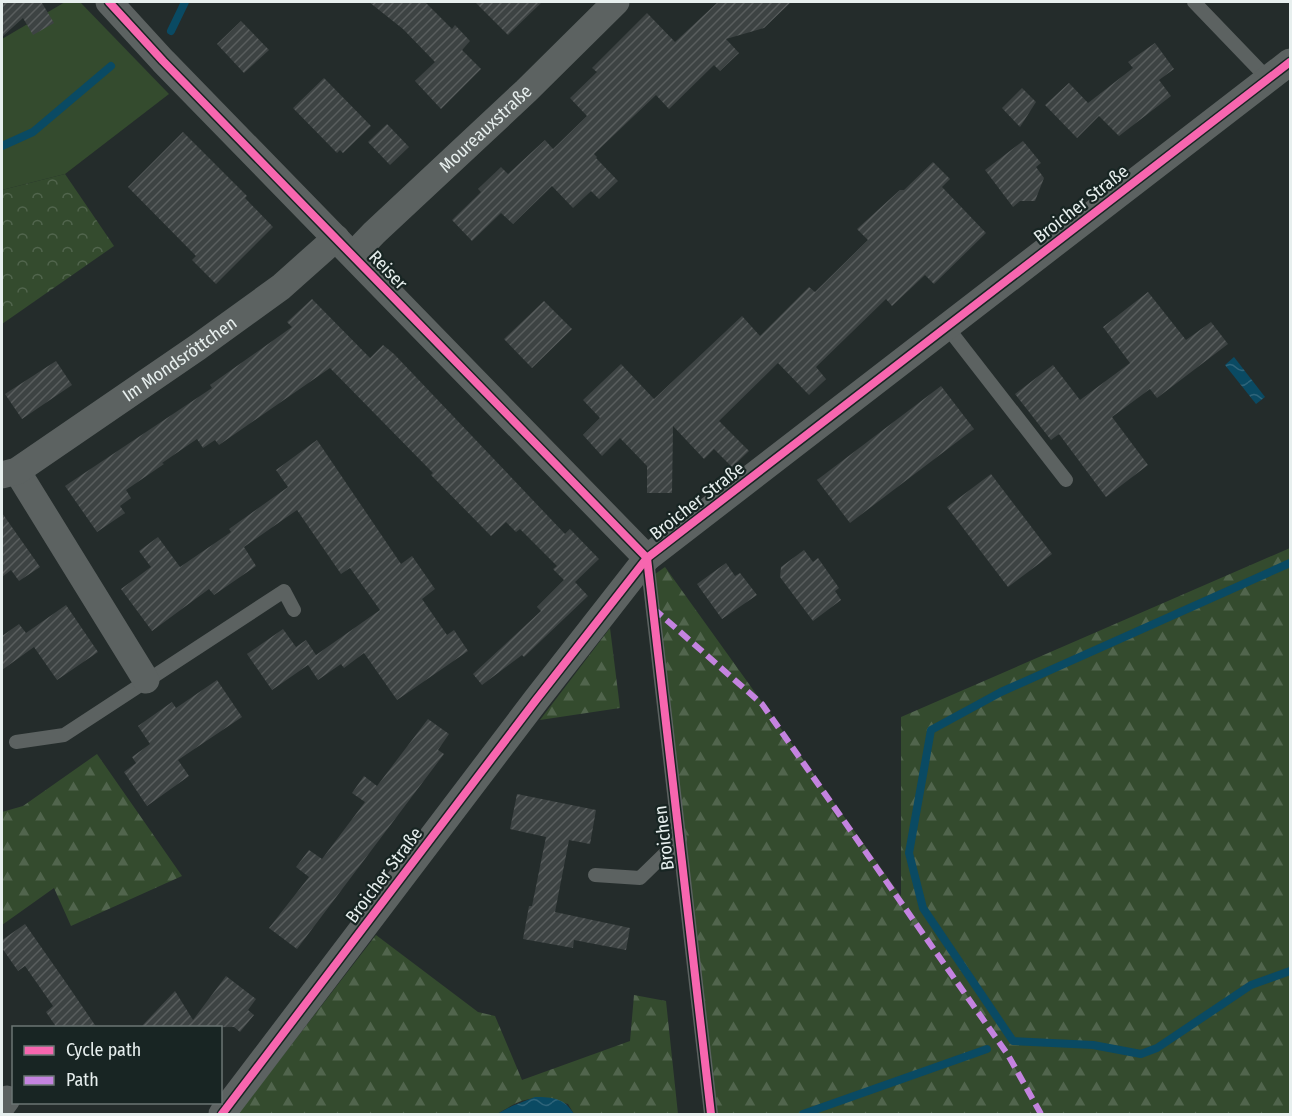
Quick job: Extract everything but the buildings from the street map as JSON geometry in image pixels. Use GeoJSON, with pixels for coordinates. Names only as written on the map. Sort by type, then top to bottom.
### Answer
{"type":"FeatureCollection","features":[{"type":"Feature","properties":{"kind":"street","name":"Reiser"},"geometry":{"type":"LineString","coordinates":[[109,2],[163,61],[647,558]]}},
{"type":"Feature","properties":{"kind":"street","name":"Moureauxstraße"},"geometry":{"type":"LineString","coordinates":[[345,247],[374,233],[526,91],[616,2]]}},
{"type":"Feature","properties":{"kind":"street","name":"Broicher Straße"},"geometry":{"type":"LineString","coordinates":[[222,1114],[536,700],[647,558],[1290,62]]}},
{"type":"Feature","properties":{"kind":"street","name":"Im Mondsröttchen"},"geometry":{"type":"LineString","coordinates":[[147,680],[9,473],[281,287],[345,247]]}},
{"type":"Feature","properties":{"kind":"lane"},"geometry":{"type":"LineString","coordinates":[[1194,2],[1268,79]]}},
{"type":"Feature","properties":{"kind":"lane"},"geometry":{"type":"LineString","coordinates":[[947,327],[1066,480]]}},
{"type":"Feature","properties":{"kind":"lane","name":"Broichen"},"geometry":{"type":"LineString","coordinates":[[647,558],[711,1114]]}},
{"type":"Feature","properties":{"kind":"lane"},"geometry":{"type":"LineString","coordinates":[[16,742],[64,735],[284,591],[294,610]]}},
{"type":"Feature","properties":{"kind":"lane"},"geometry":{"type":"LineString","coordinates":[[595,874],[640,879],[680,839]]}},
{"type":"Feature","properties":{"kind":"green space"},"geometry":{"type":"Polygon","coordinates":[[[65,2],[80,2],[169,94],[65,174],[2,190],[2,39],[65,2]]]}},
{"type":"Feature","properties":{"kind":"green space"},"geometry":{"type":"Polygon","coordinates":[[[65,174],[114,246],[2,324],[2,190],[65,174]]]}},
{"type":"Feature","properties":{"kind":"green space"},"geometry":{"type":"Polygon","coordinates":[[[1290,548],[1290,1114],[706,1114],[648,579],[665,567],[901,896],[901,717],[1290,548]]]}},
{"type":"Feature","properties":{"kind":"green space"},"geometry":{"type":"Polygon","coordinates":[[[610,628],[620,708],[540,720],[610,628]]]}},
{"type":"Feature","properties":{"kind":"green space"},"geometry":{"type":"Polygon","coordinates":[[[97,754],[182,876],[71,926],[54,888],[2,925],[2,812],[23,806],[97,754]]]}},
{"type":"Feature","properties":{"kind":"green space"},"geometry":{"type":"Polygon","coordinates":[[[376,935],[478,1012],[495,1016],[522,1080],[630,1041],[634,995],[666,1001],[678,1114],[574,1114],[568,1104],[531,1099],[516,1103],[497,1114],[238,1114],[376,935]]]}},
{"type":"Feature","properties":{"kind":"water"},"geometry":{"type":"Polygon","coordinates":[[[1234,357],[1265,397],[1256,404],[1225,365],[1234,357]]]}},
{"type":"Feature","properties":{"kind":"water"},"geometry":{"type":"Polygon","coordinates":[[[535,1097],[558,1100],[574,1114],[497,1114],[535,1097]]]}},
{"type":"Feature","properties":{"kind":"waterway"},"geometry":{"type":"LineString","coordinates":[[171,31],[185,2]]}},
{"type":"Feature","properties":{"kind":"waterway"},"geometry":{"type":"LineString","coordinates":[[2,146],[33,132],[111,66]]}},
{"type":"Feature","properties":{"kind":"waterway"},"geometry":{"type":"LineString","coordinates":[[1290,563],[1001,692],[931,730],[909,853],[923,908],[1013,1041],[1093,1045],[1141,1054],[1157,1048],[1251,985],[1290,971]]}},
{"type":"Feature","properties":{"kind":"waterway"},"geometry":{"type":"LineString","coordinates":[[803,1114],[987,1049]]}},
{"type":"Feature","properties":{"kind":"marked path"},"geometry":{"type":"LineString","coordinates":[[653,608],[762,704],[1008,1055],[1041,1114]]}},
{"type":"Feature","properties":{"kind":"cycle path"},"geometry":{"type":"LineString","coordinates":[[109,2],[163,61],[647,558]]}},
{"type":"Feature","properties":{"kind":"cycle path"},"geometry":{"type":"LineString","coordinates":[[222,1114],[536,700],[647,558],[1290,62]]}},
{"type":"Feature","properties":{"kind":"cycle path"},"geometry":{"type":"LineString","coordinates":[[647,558],[711,1114]]}}]}
